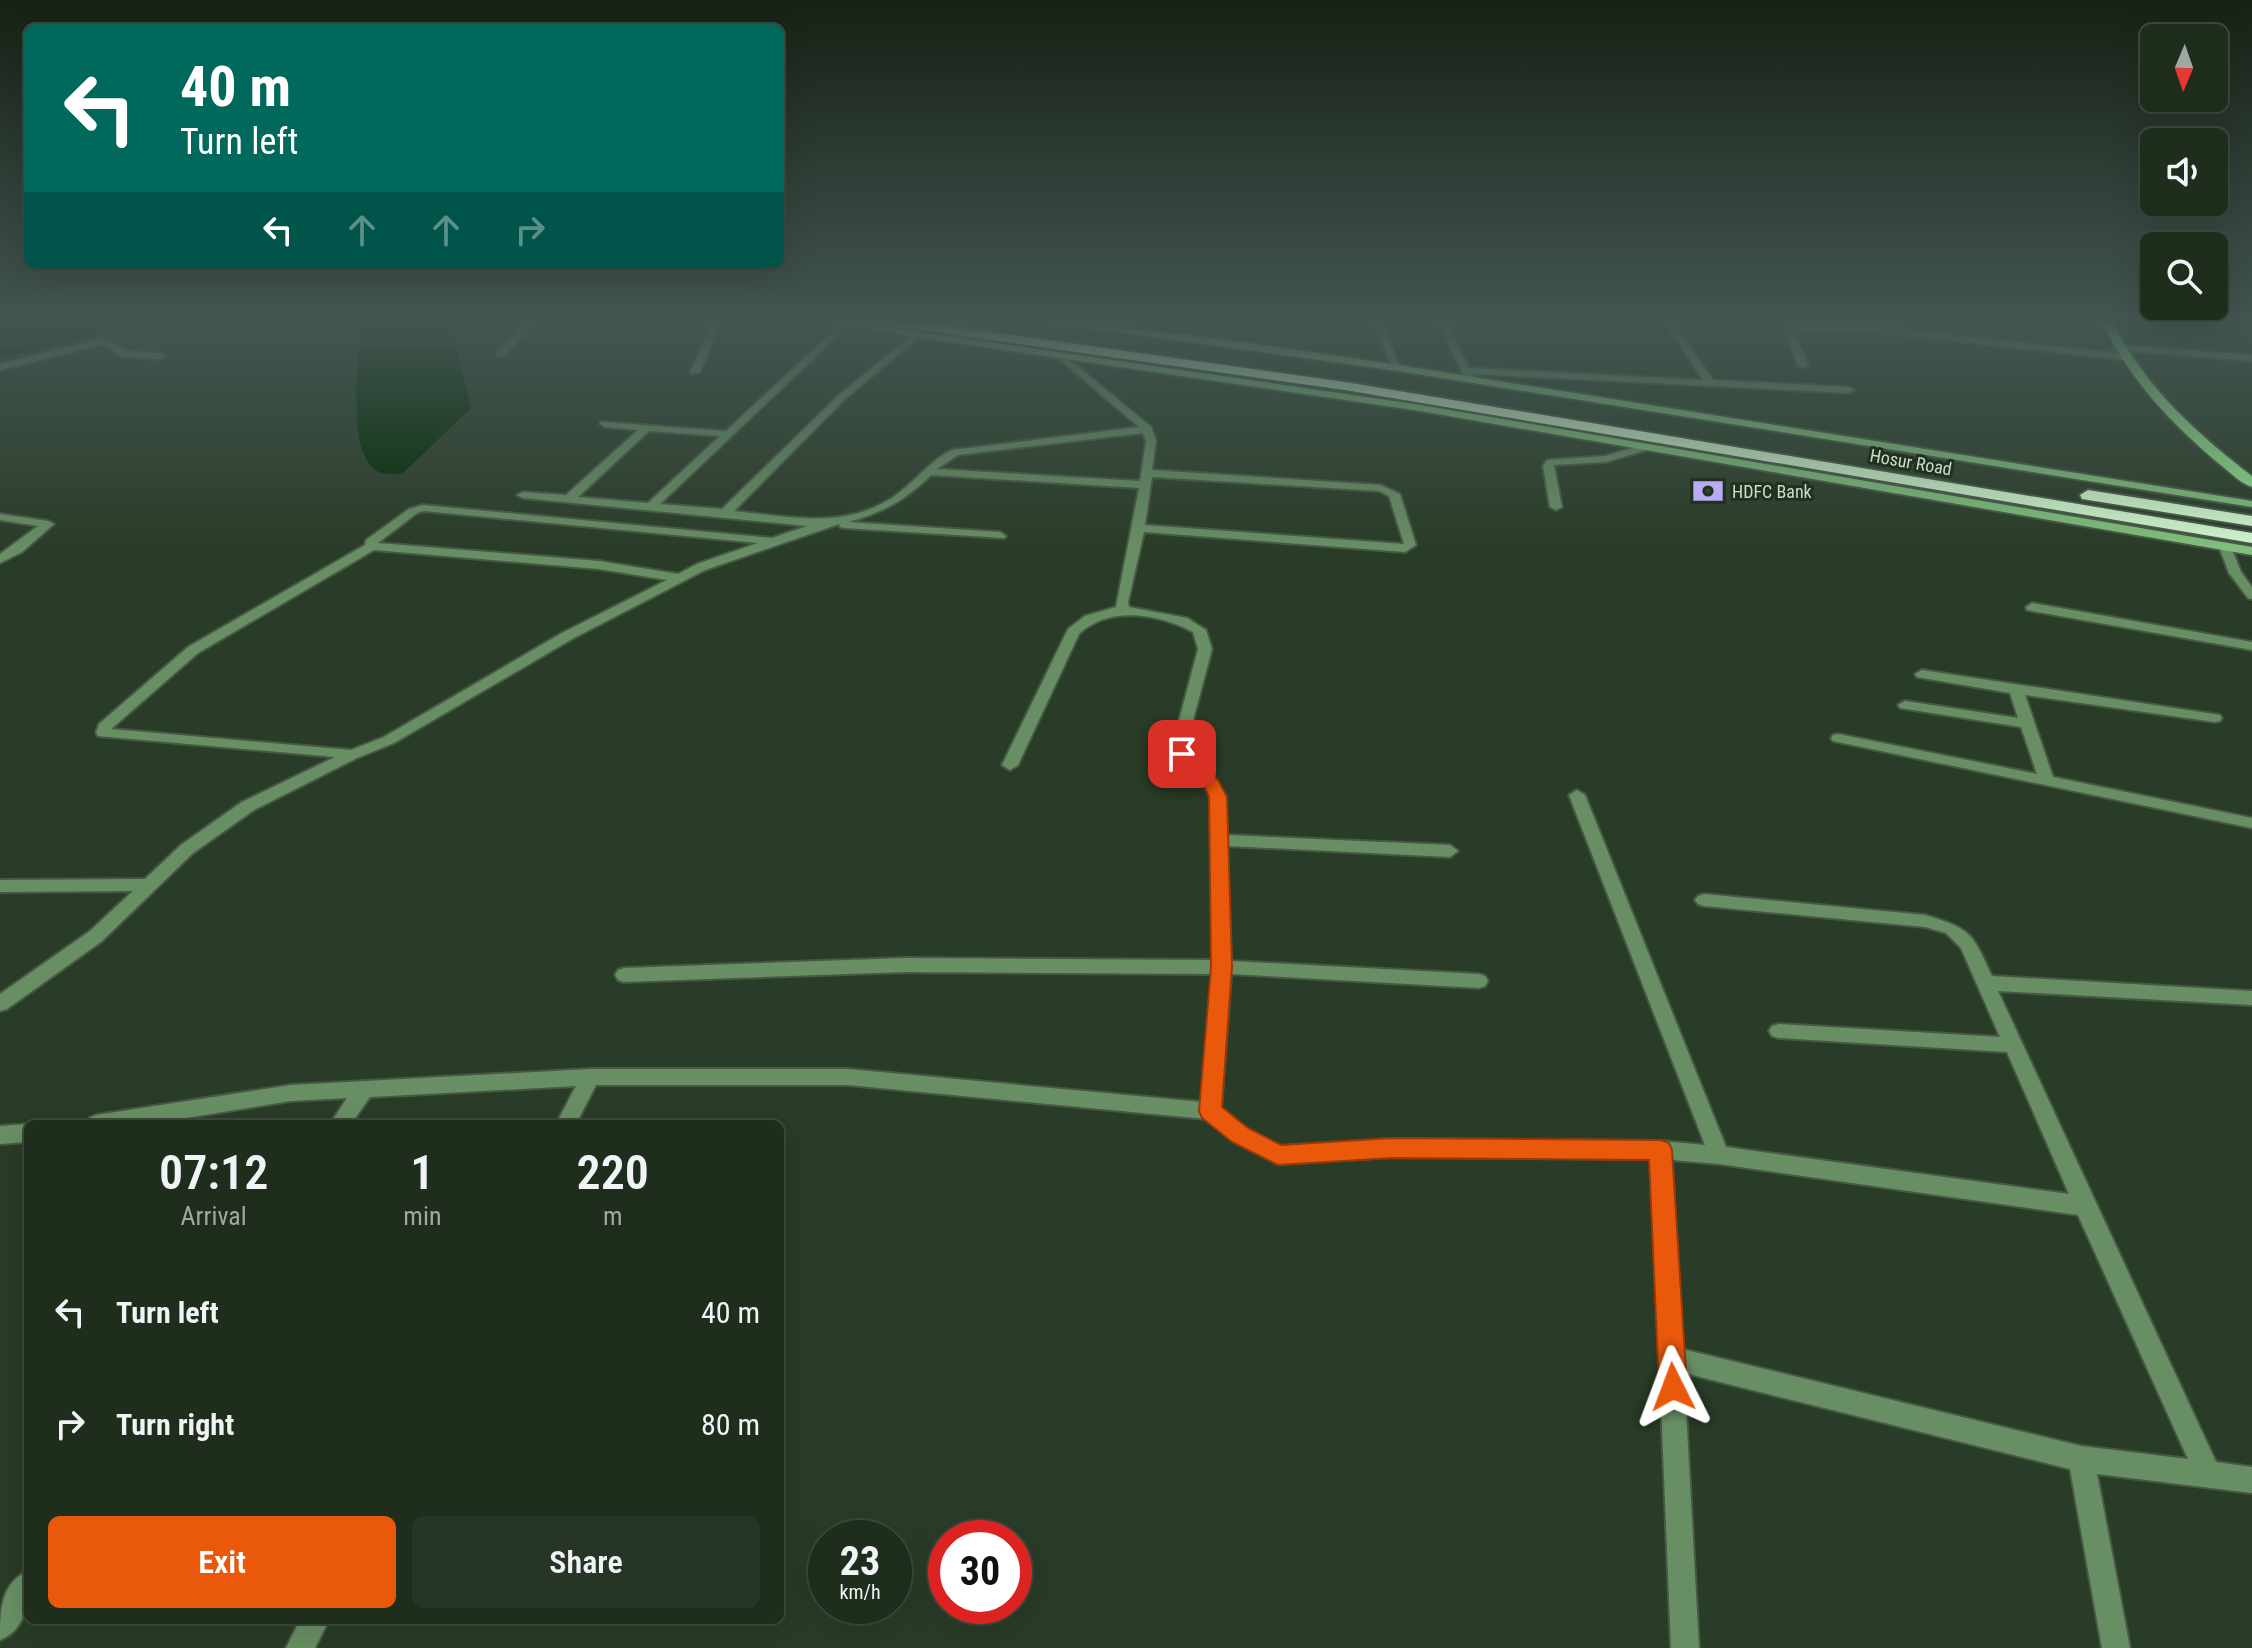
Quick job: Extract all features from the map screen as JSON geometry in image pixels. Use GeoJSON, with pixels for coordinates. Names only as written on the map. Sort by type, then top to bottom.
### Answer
{"type":"FeatureCollection","features":[{"type":"Feature","properties":{"kind":"highway","name":"Hosur Road"},"geometry":{"type":"LineString","coordinates":[[1436,400],[2252,521]]}},
{"type":"Feature","properties":{"kind":"highway","name":"Hosur Road"},"geometry":{"type":"LineString","coordinates":[[1503,400],[2252,538]]}},
{"type":"Feature","properties":{"kind":"main road"},"geometry":{"type":"LineString","coordinates":[[2163,400],[2199,442],[2252,483]]}},
{"type":"Feature","properties":{"kind":"street"},"geometry":{"type":"LineString","coordinates":[[650,507],[764,400]]}},
{"type":"Feature","properties":{"kind":"street"},"geometry":{"type":"LineString","coordinates":[[727,513],[839,400]]}},
{"type":"Feature","properties":{"kind":"street"},"geometry":{"type":"LineString","coordinates":[[1113,400],[1147,429],[1151,441],[1123,610]]}},
{"type":"Feature","properties":{"kind":"street"},"geometry":{"type":"LineString","coordinates":[[1366,400],[2252,551]]}},
{"type":"Feature","properties":{"kind":"street"},"geometry":{"type":"LineString","coordinates":[[1619,400],[2252,504]]}},
{"type":"Feature","properties":{"kind":"street"},"geometry":{"type":"LineString","coordinates":[[605,424],[728,434]]}},
{"type":"Feature","properties":{"kind":"street"},"geometry":{"type":"LineString","coordinates":[[569,499],[646,428]]}},
{"type":"Feature","properties":{"kind":"street"},"geometry":{"type":"LineString","coordinates":[[0,1004],[96,936],[187,849],[248,806],[389,740],[567,636],[679,578],[701,567],[823,524],[866,514],[897,500],[945,456],[956,452],[1147,429]]}},
{"type":"Feature","properties":{"kind":"street"},"geometry":{"type":"LineString","coordinates":[[1556,507],[1548,466],[1551,462],[1606,459],[1646,447]]}},
{"type":"Feature","properties":{"kind":"street"},"geometry":{"type":"LineString","coordinates":[[930,472],[1381,488],[1394,494],[1410,545],[1405,548],[1377,547],[1139,528]]}},
{"type":"Feature","properties":{"kind":"street"},"geometry":{"type":"LineString","coordinates":[[523,495],[823,524],[1000,536]]}},
{"type":"Feature","properties":{"kind":"street"},"geometry":{"type":"LineString","coordinates":[[372,546],[370,543],[413,511],[423,508],[774,541]]}},
{"type":"Feature","properties":{"kind":"street"},"geometry":{"type":"LineString","coordinates":[[0,517],[48,524],[0,559]]}},
{"type":"Feature","properties":{"kind":"street"},"geometry":{"type":"LineString","coordinates":[[352,755],[103,733],[104,727],[193,650],[372,546],[599,565],[679,578]]}},
{"type":"Feature","properties":{"kind":"street"},"geometry":{"type":"LineString","coordinates":[[2225,547],[2235,573],[2252,595]]}},
{"type":"Feature","properties":{"kind":"street"},"geometry":{"type":"LineString","coordinates":[[2032,607],[2252,646]]}},
{"type":"Feature","properties":{"kind":"street"},"geometry":{"type":"LineString","coordinates":[[1010,765],[1073,632],[1081,623],[1101,614],[1123,610],[1182,621],[1199,630],[1205,649],[1181,739],[1182,754],[1212,784],[1218,797],[1222,967],[1211,1111]]}},
{"type":"Feature","properties":{"kind":"street"},"geometry":{"type":"LineString","coordinates":[[1922,674],[2215,718]]}},
{"type":"Feature","properties":{"kind":"street"},"geometry":{"type":"LineString","coordinates":[[2016,690],[2047,781]]}},
{"type":"Feature","properties":{"kind":"street"},"geometry":{"type":"LineString","coordinates":[[1905,705],[2028,724]]}},
{"type":"Feature","properties":{"kind":"street"},"geometry":{"type":"LineString","coordinates":[[1838,738],[2252,823]]}},
{"type":"Feature","properties":{"kind":"street"},"geometry":{"type":"LineString","coordinates":[[1577,795],[1719,1155]]}},
{"type":"Feature","properties":{"kind":"street"},"geometry":{"type":"LineString","coordinates":[[1219,840],[1450,851]]}},
{"type":"Feature","properties":{"kind":"street"},"geometry":{"type":"LineString","coordinates":[[0,886],[149,885]]}},
{"type":"Feature","properties":{"kind":"street"},"geometry":{"type":"LineString","coordinates":[[1704,900],[1925,921],[1952,929],[1968,944],[2208,1474]]}},
{"type":"Feature","properties":{"kind":"street"},"geometry":{"type":"LineString","coordinates":[[624,975],[905,965],[1222,967],[1479,981]]}},
{"type":"Feature","properties":{"kind":"street"},"geometry":{"type":"LineString","coordinates":[[1985,983],[2252,998]]}},
{"type":"Feature","properties":{"kind":"street"},"geometry":{"type":"LineString","coordinates":[[1779,1031],[2013,1045]]}},
{"type":"Feature","properties":{"kind":"street"},"geometry":{"type":"LineString","coordinates":[[121,1120],[291,1093],[590,1077],[848,1077],[1211,1111],[1240,1135],[1278,1155],[1392,1148],[1661,1150],[1719,1155],[2085,1206]]}},
{"type":"Feature","properties":{"kind":"street"},"geometry":{"type":"LineString","coordinates":[[568,1120],[590,1077]]}},
{"type":"Feature","properties":{"kind":"street"},"geometry":{"type":"LineString","coordinates":[[343,1120],[364,1089]]}},
{"type":"Feature","properties":{"kind":"street"},"geometry":{"type":"LineString","coordinates":[[0,1135],[24,1133]]}},
{"type":"Feature","properties":{"kind":"street"},"geometry":{"type":"LineString","coordinates":[[1661,1150],[1685,1648]]}},
{"type":"Feature","properties":{"kind":"street"},"geometry":{"type":"LineString","coordinates":[[1672,1358],[2081,1459],[2252,1480]]}},
{"type":"Feature","properties":{"kind":"street"},"geometry":{"type":"LineString","coordinates":[[2081,1459],[2116,1648]]}},
{"type":"Feature","properties":{"kind":"street"},"geometry":{"type":"LineString","coordinates":[[0,1626],[24,1591]]}},
{"type":"Feature","properties":{"kind":"street"},"geometry":{"type":"LineString","coordinates":[[300,1648],[313,1624]]}},
{"type":"Feature","properties":{"kind":"shaded area"},"geometry":{"type":"Polygon","coordinates":[[[356,400],[469,400],[471,408],[402,474],[386,474],[377,471],[368,462],[361,447],[356,400]]]}},
{"type":"Feature","properties":{"kind":"place","name":"HDFC Bank"},"geometry":{"type":"Point","coordinates":[1708,491]}},
{"type":"Feature","properties":{"kind":"route"},"geometry":{"type":"LineString","coordinates":[[1182,754],[1212,784],[1218,797],[1222,967],[1211,1111],[1240,1135],[1278,1155],[1392,1148],[1661,1150],[1673,1387]]}}]}
